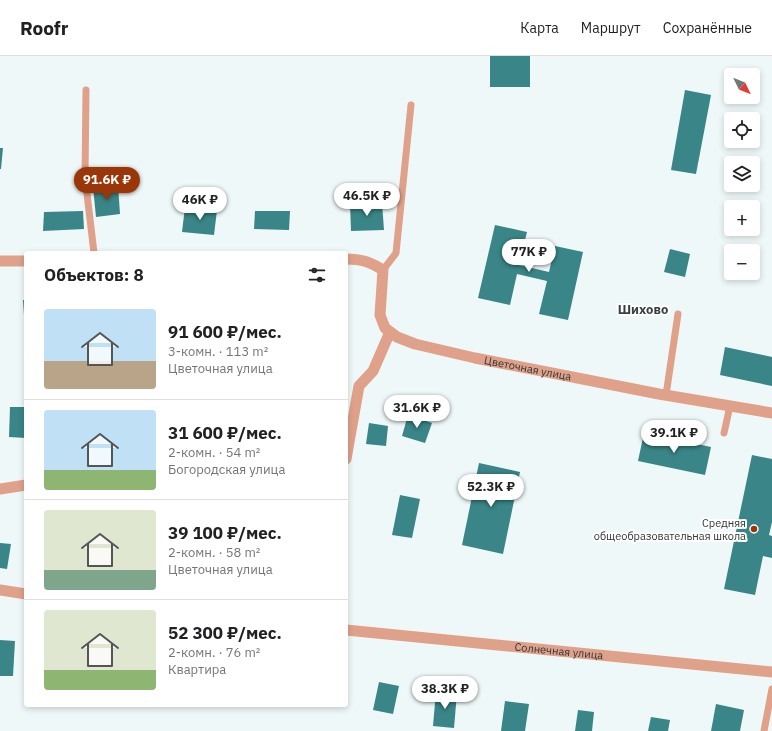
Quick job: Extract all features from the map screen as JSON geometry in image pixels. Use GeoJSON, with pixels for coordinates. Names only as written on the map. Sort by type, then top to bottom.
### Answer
{"type":"FeatureCollection","features":[{"type":"Feature","properties":{"kind":"street"},"geometry":{"type":"LineString","coordinates":[[348,259],[358,259],[371,263],[383,270],[380,315],[385,328],[390,332],[373,371],[359,386],[348,448]]}},
{"type":"Feature","properties":{"kind":"street"},"geometry":{"type":"LineString","coordinates":[[0,261],[24,261]]}},
{"type":"Feature","properties":{"kind":"street","name":"Цветочная улица"},"geometry":{"type":"LineString","coordinates":[[390,332],[397,337],[415,344],[474,358],[772,414]]}},
{"type":"Feature","properties":{"kind":"street"},"geometry":{"type":"LineString","coordinates":[[0,489],[24,484]]}},
{"type":"Feature","properties":{"kind":"street"},"geometry":{"type":"LineString","coordinates":[[0,590],[24,594]]}},
{"type":"Feature","properties":{"kind":"street","name":"Солнечная улица"},"geometry":{"type":"LineString","coordinates":[[348,630],[772,672]]}},
{"type":"Feature","properties":{"kind":"lane"},"geometry":{"type":"LineString","coordinates":[[86,90],[84,177],[94,251]]}},
{"type":"Feature","properties":{"kind":"lane"},"geometry":{"type":"LineString","coordinates":[[383,270],[396,253],[411,105]]}},
{"type":"Feature","properties":{"kind":"lane"},"geometry":{"type":"LineString","coordinates":[[666,395],[678,314]]}},
{"type":"Feature","properties":{"kind":"lane"},"geometry":{"type":"LineString","coordinates":[[724,433],[730,406]]}},
{"type":"Feature","properties":{"kind":"lane"},"geometry":{"type":"LineString","coordinates":[[764,731],[772,688]]}},
{"type":"Feature","properties":{"kind":"building"},"geometry":{"type":"Polygon","coordinates":[[[490,56],[530,56],[530,87],[490,87],[490,56]]]}},
{"type":"Feature","properties":{"kind":"building"},"geometry":{"type":"Polygon","coordinates":[[[685,90],[711,95],[696,174],[671,170],[685,90]]]}},
{"type":"Feature","properties":{"kind":"building"},"geometry":{"type":"Polygon","coordinates":[[[0,148],[3,148],[1,169],[0,169],[0,148]]]}},
{"type":"Feature","properties":{"kind":"building"},"geometry":{"type":"Polygon","coordinates":[[[118,185],[120,214],[96,217],[93,187],[118,185]]]}},
{"type":"Feature","properties":{"kind":"building"},"geometry":{"type":"Polygon","coordinates":[[[382,203],[384,230],[351,231],[350,204],[382,203]]]}},
{"type":"Feature","properties":{"kind":"building"},"geometry":{"type":"Polygon","coordinates":[[[185,207],[217,210],[214,235],[182,232],[185,207]]]}},
{"type":"Feature","properties":{"kind":"building"},"geometry":{"type":"Polygon","coordinates":[[[83,211],[84,229],[43,231],[44,212],[83,211]]]}},
{"type":"Feature","properties":{"kind":"building"},"geometry":{"type":"Polygon","coordinates":[[[255,211],[290,211],[289,230],[254,229],[255,211]]]}},
{"type":"Feature","properties":{"kind":"building"},"geometry":{"type":"Polygon","coordinates":[[[495,225],[527,232],[519,265],[549,272],[555,246],[583,252],[568,320],[539,314],[547,281],[517,274],[510,305],[478,298],[495,225]]]}},
{"type":"Feature","properties":{"kind":"building"},"geometry":{"type":"Polygon","coordinates":[[[670,249],[690,254],[685,277],[664,272],[670,249]]]}},
{"type":"Feature","properties":{"kind":"building"},"geometry":{"type":"Polygon","coordinates":[[[725,347],[772,357],[772,386],[720,375],[725,347]]]}},
{"type":"Feature","properties":{"kind":"building"},"geometry":{"type":"Polygon","coordinates":[[[10,407],[24,407],[24,438],[9,437],[10,407]]]}},
{"type":"Feature","properties":{"kind":"building"},"geometry":{"type":"Polygon","coordinates":[[[408,415],[432,423],[425,443],[402,436],[408,415]]]}},
{"type":"Feature","properties":{"kind":"building"},"geometry":{"type":"Polygon","coordinates":[[[369,423],[388,426],[386,446],[366,444],[369,423]]]}},
{"type":"Feature","properties":{"kind":"building"},"geometry":{"type":"Polygon","coordinates":[[[644,433],[711,447],[705,475],[638,461],[644,433]]]}},
{"type":"Feature","properties":{"kind":"building","name":"Средняя общеобразовательная школа"},"geometry":{"type":"Polygon","coordinates":[[[752,455],[772,459],[772,522],[769,535],[772,536],[772,558],[763,556],[755,595],[724,589],[752,455]]]}},
{"type":"Feature","properties":{"kind":"building"},"geometry":{"type":"Polygon","coordinates":[[[479,463],[520,472],[503,554],[462,545],[479,463]]]}},
{"type":"Feature","properties":{"kind":"building"},"geometry":{"type":"Polygon","coordinates":[[[400,495],[420,499],[412,538],[392,535],[400,495]]]}},
{"type":"Feature","properties":{"kind":"building"},"geometry":{"type":"Polygon","coordinates":[[[0,543],[11,544],[7,569],[0,568],[0,543]]]}},
{"type":"Feature","properties":{"kind":"building"},"geometry":{"type":"Polygon","coordinates":[[[0,640],[15,641],[13,676],[0,676],[0,640]]]}},
{"type":"Feature","properties":{"kind":"building"},"geometry":{"type":"Polygon","coordinates":[[[379,682],[399,686],[393,714],[373,710],[379,682]]]}},
{"type":"Feature","properties":{"kind":"building"},"geometry":{"type":"Polygon","coordinates":[[[436,691],[457,693],[454,728],[433,726],[436,691]]]}},
{"type":"Feature","properties":{"kind":"building"},"geometry":{"type":"Polygon","coordinates":[[[505,701],[529,704],[525,731],[501,731],[505,701]]]}},
{"type":"Feature","properties":{"kind":"building"},"geometry":{"type":"Polygon","coordinates":[[[716,704],[744,710],[740,731],[711,731],[716,704]]]}},
{"type":"Feature","properties":{"kind":"building"},"geometry":{"type":"Polygon","coordinates":[[[578,710],[594,712],[592,731],[575,731],[578,710]]]}},
{"type":"Feature","properties":{"kind":"building"},"geometry":{"type":"Polygon","coordinates":[[[651,717],[670,720],[668,731],[648,731],[651,717]]]}},
{"type":"Feature","properties":{"kind":"place","name":"Средняя общеобразовательная школа"},"geometry":{"type":"Point","coordinates":[754,529]}},
{"type":"Feature","properties":{"kind":"district","name":"Шихово"},"geometry":{"type":"Point","coordinates":[643,309]}}]}
